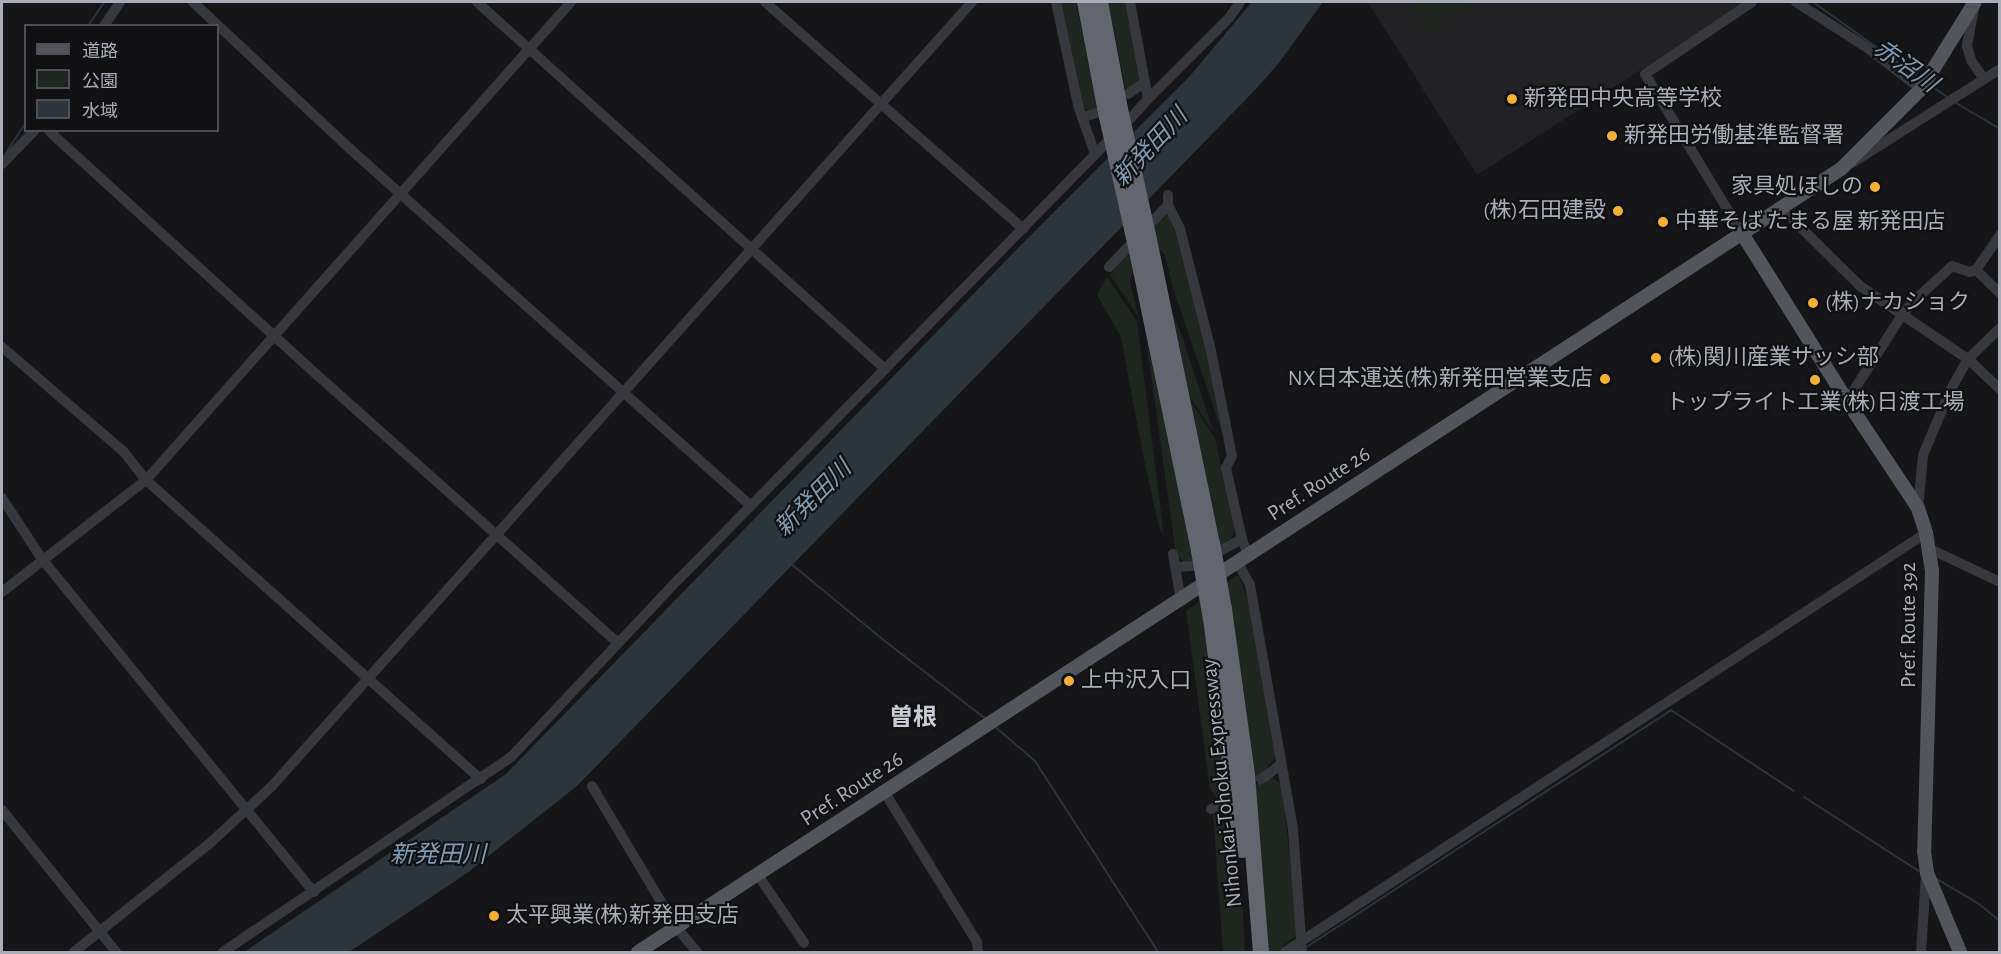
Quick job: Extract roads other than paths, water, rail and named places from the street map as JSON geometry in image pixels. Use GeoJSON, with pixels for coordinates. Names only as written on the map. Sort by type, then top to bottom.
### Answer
{"type":"FeatureCollection","features":[{"type":"Feature","properties":{"kind":"highway"},"geometry":{"type":"LineString","coordinates":[[1085,2],[1108,113],[1143,246],[1218,614]]}},
{"type":"Feature","properties":{"kind":"highway"},"geometry":{"type":"LineString","coordinates":[[1100,2],[1108,113]]}},
{"type":"Feature","properties":{"kind":"highway","name":"Nihonkai-Tohoku Expressway"},"geometry":{"type":"LineString","coordinates":[[1218,614],[1251,952]]}},
{"type":"Feature","properties":{"kind":"highway","name":"Nihonkai-Tohoku Expressway"},"geometry":{"type":"LineString","coordinates":[[1218,614],[1247,775],[1261,952]]}},
{"type":"Feature","properties":{"kind":"main road","name":"Pref. Route 26"},"geometry":{"type":"LineString","coordinates":[[638,952],[1181,601],[1841,169],[1921,89],[1975,3]]}},
{"type":"Feature","properties":{"kind":"main road","name":"Pref. Route 392"},"geometry":{"type":"LineString","coordinates":[[1743,234],[1847,401],[1918,508],[1926,533],[1930,549],[1929,723],[1924,828],[1927,873],[1960,952]]}},
{"type":"Feature","properties":{"kind":"street"},"geometry":{"type":"LineString","coordinates":[[105,24],[120,2]]}},
{"type":"Feature","properties":{"kind":"street"},"geometry":{"type":"LineString","coordinates":[[193,2],[217,24]]}},
{"type":"Feature","properties":{"kind":"street"},"geometry":{"type":"LineString","coordinates":[[477,2],[885,369]]}},
{"type":"Feature","properties":{"kind":"street"},"geometry":{"type":"LineString","coordinates":[[2,592],[146,480],[571,2]]}},
{"type":"Feature","properties":{"kind":"street"},"geometry":{"type":"LineString","coordinates":[[765,2],[1023,229]]}},
{"type":"Feature","properties":{"kind":"street"},"geometry":{"type":"LineString","coordinates":[[74,952],[247,811],[972,2]]}},
{"type":"Feature","properties":{"kind":"street"},"geometry":{"type":"LineString","coordinates":[[1056,2],[1082,118],[1095,154]]}},
{"type":"Feature","properties":{"kind":"street"},"geometry":{"type":"LineString","coordinates":[[1130,2],[1148,99]]}},
{"type":"Feature","properties":{"kind":"street"},"geometry":{"type":"LineString","coordinates":[[223,952],[511,757],[751,506],[1229,18],[1240,2]]}},
{"type":"Feature","properties":{"kind":"street"},"geometry":{"type":"LineString","coordinates":[[1743,234],[1645,74],[1752,2]]}},
{"type":"Feature","properties":{"kind":"street"},"geometry":{"type":"LineString","coordinates":[[1796,2],[1869,49],[1921,89]]}},
{"type":"Feature","properties":{"kind":"street"},"geometry":{"type":"LineString","coordinates":[[1975,3],[1967,46],[1971,60],[1983,79]]}},
{"type":"Feature","properties":{"kind":"street"},"geometry":{"type":"LineString","coordinates":[[219,26],[401,194],[751,506]]}},
{"type":"Feature","properties":{"kind":"street"},"geometry":{"type":"LineString","coordinates":[[1841,169],[1881,147],[2000,69]]}},
{"type":"Feature","properties":{"kind":"street"},"geometry":{"type":"LineString","coordinates":[[1128,94],[1145,82]]}},
{"type":"Feature","properties":{"kind":"street"},"geometry":{"type":"LineString","coordinates":[[1082,118],[1108,113]]}},
{"type":"Feature","properties":{"kind":"street"},"geometry":{"type":"LineString","coordinates":[[2,164],[33,132]]}},
{"type":"Feature","properties":{"kind":"street"},"geometry":{"type":"LineString","coordinates":[[50,132],[274,337],[618,644]]}},
{"type":"Feature","properties":{"kind":"street"},"geometry":{"type":"LineString","coordinates":[[1109,267],[1168,200],[1180,229],[1211,351],[1232,456],[1226,468],[1242,539],[1243,559],[1250,585],[1293,829],[1301,947]]}},
{"type":"Feature","properties":{"kind":"street"},"geometry":{"type":"LineString","coordinates":[[1782,209],[1860,286],[1968,359],[2000,389]]}},
{"type":"Feature","properties":{"kind":"street"},"geometry":{"type":"LineString","coordinates":[[1847,401],[1902,315],[1952,266],[1969,272],[1976,270],[2000,235]]}},
{"type":"Feature","properties":{"kind":"street"},"geometry":{"type":"LineString","coordinates":[[1976,270],[2000,293]]}},
{"type":"Feature","properties":{"kind":"street"},"geometry":{"type":"LineString","coordinates":[[1918,508],[1923,455],[1954,383],[1968,359],[1998,333]]}},
{"type":"Feature","properties":{"kind":"street"},"geometry":{"type":"LineString","coordinates":[[2,347],[124,452],[146,480],[481,779]]}},
{"type":"Feature","properties":{"kind":"street"},"geometry":{"type":"LineString","coordinates":[[2,498],[42,559],[162,703],[314,892]]}},
{"type":"Feature","properties":{"kind":"street"},"geometry":{"type":"LineString","coordinates":[[1285,952],[1301,947],[1926,533]]}},
{"type":"Feature","properties":{"kind":"street"},"geometry":{"type":"LineString","coordinates":[[1176,567],[1193,566],[1242,539]]}},
{"type":"Feature","properties":{"kind":"street"},"geometry":{"type":"LineString","coordinates":[[1930,549],[2000,582]]}},
{"type":"Feature","properties":{"kind":"street"},"geometry":{"type":"LineString","coordinates":[[1173,554],[1181,601]]}},
{"type":"Feature","properties":{"kind":"street"},"geometry":{"type":"LineString","coordinates":[[1266,776],[1281,764]]}},
{"type":"Feature","properties":{"kind":"street"},"geometry":{"type":"LineString","coordinates":[[592,786],[676,927],[697,952]]}},
{"type":"Feature","properties":{"kind":"street"},"geometry":{"type":"LineString","coordinates":[[885,793],[977,942],[978,952]]}},
{"type":"Feature","properties":{"kind":"street"},"geometry":{"type":"LineString","coordinates":[[1211,809],[1223,802]]}},
{"type":"Feature","properties":{"kind":"street"},"geometry":{"type":"LineString","coordinates":[[2,810],[116,952]]}},
{"type":"Feature","properties":{"kind":"street"},"geometry":{"type":"LineString","coordinates":[[1921,952],[1927,873]]}},
{"type":"Feature","properties":{"kind":"street"},"geometry":{"type":"LineString","coordinates":[[758,875],[804,943]]}},
{"type":"Feature","properties":{"kind":"water","name":"新発田川"},"geometry":{"type":"Polygon","coordinates":[[[1252,2],[1323,2],[1278,64],[1254,91],[577,786],[467,873],[349,952],[244,952],[506,774],[1028,238],[1189,77],[1252,2]]]}},
{"type":"Feature","properties":{"kind":"waterway"},"geometry":{"type":"LineString","coordinates":[[89,24],[104,2]]}},
{"type":"Feature","properties":{"kind":"waterway","name":"赤沼川"},"geometry":{"type":"LineString","coordinates":[[1813,2],[1921,79]]}},
{"type":"Feature","properties":{"kind":"waterway","name":"赤沼川"},"geometry":{"type":"LineString","coordinates":[[1929,84],[1948,98]]}},
{"type":"Feature","properties":{"kind":"waterway","name":"赤沼川"},"geometry":{"type":"LineString","coordinates":[[1956,103],[2000,129]]}},
{"type":"Feature","properties":{"kind":"waterway"},"geometry":{"type":"LineString","coordinates":[[6,153],[24,125]]}},
{"type":"Feature","properties":{"kind":"waterway"},"geometry":{"type":"LineString","coordinates":[[790,563],[881,638],[987,720]]}},
{"type":"Feature","properties":{"kind":"waterway"},"geometry":{"type":"LineString","coordinates":[[1308,946],[1671,710],[1794,791]]}},
{"type":"Feature","properties":{"kind":"waterway"},"geometry":{"type":"LineString","coordinates":[[994,726],[1035,761],[1158,952]]}},
{"type":"Feature","properties":{"kind":"waterway"},"geometry":{"type":"LineString","coordinates":[[1804,797],[1922,873]]}},
{"type":"Feature","properties":{"kind":"waterway"},"geometry":{"type":"LineString","coordinates":[[1935,878],[1979,904],[2000,921]]}},
{"type":"Feature","properties":{"kind":"tunnel"},"geometry":{"type":"LineString","coordinates":[[1244,789],[1266,776]]}},
{"type":"Feature","properties":{"kind":"place","name":"新発田中央高等学校"},"geometry":{"type":"Point","coordinates":[1512,99]}},
{"type":"Feature","properties":{"kind":"place","name":"新発田労働基準監督署"},"geometry":{"type":"Point","coordinates":[1612,136]}},
{"type":"Feature","properties":{"kind":"place","name":"家具処ほしの"},"geometry":{"type":"Point","coordinates":[1875,187]}},
{"type":"Feature","properties":{"kind":"place","name":"(株)石田建設"},"geometry":{"type":"Point","coordinates":[1618,211]}},
{"type":"Feature","properties":{"kind":"place","name":"中華そば たまる屋 新発田店"},"geometry":{"type":"Point","coordinates":[1663,222]}},
{"type":"Feature","properties":{"kind":"place","name":"(株)ナカショク"},"geometry":{"type":"Point","coordinates":[1813,303]}},
{"type":"Feature","properties":{"kind":"place","name":"(株)関川産業サッシ部"},"geometry":{"type":"Point","coordinates":[1656,358]}},
{"type":"Feature","properties":{"kind":"place","name":"NX日本運送(株)新発田営業支店"},"geometry":{"type":"Point","coordinates":[1605,379]}},
{"type":"Feature","properties":{"kind":"place","name":"トップライト工業(株)日渡工場"},"geometry":{"type":"Point","coordinates":[1815,380]}},
{"type":"Feature","properties":{"kind":"place","name":"上中沢入口"},"geometry":{"type":"Point","coordinates":[1069,681]}},
{"type":"Feature","properties":{"kind":"place","name":"太平興業(株)新発田支店"},"geometry":{"type":"Point","coordinates":[494,916]}},
{"type":"Feature","properties":{"kind":"district","name":"曽根"},"geometry":{"type":"Point","coordinates":[913,719]}}]}
